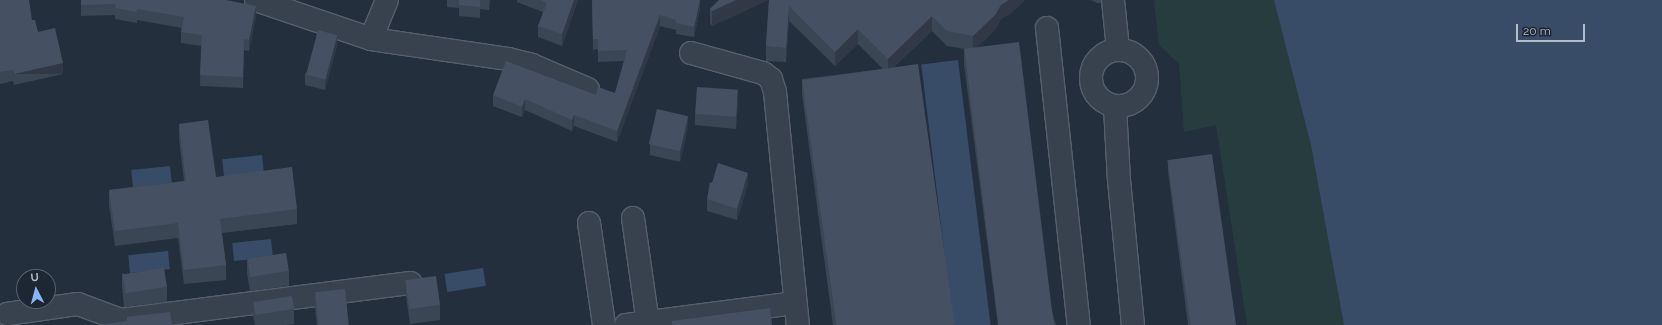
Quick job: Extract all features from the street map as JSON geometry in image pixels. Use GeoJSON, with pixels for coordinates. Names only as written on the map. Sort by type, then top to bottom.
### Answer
{"type":"FeatureCollection","features":[{"type":"Feature","properties":{"kind":"street"},"geometry":{"type":"LineString","coordinates":[[256,0],[371,38],[508,58],[532,65],[588,89]]}},
{"type":"Feature","properties":{"kind":"street"},"geometry":{"type":"LineString","coordinates":[[371,38],[387,0]]}},
{"type":"Feature","properties":{"kind":"street"},"geometry":{"type":"LineString","coordinates":[[1113,0],[1118,49]]}},
{"type":"Feature","properties":{"kind":"street"},"geometry":{"type":"LineString","coordinates":[[1048,28],[1079,325]]}},
{"type":"Feature","properties":{"kind":"street"},"geometry":{"type":"LineString","coordinates":[[1118,49],[1137,54],[1148,70],[1147,89],[1134,104],[1115,107],[1102,102],[1093,90],[1090,77],[1094,63],[1105,53],[1118,49]]}},
{"type":"Feature","properties":{"kind":"street"},"geometry":{"type":"LineString","coordinates":[[691,53],[763,73],[771,79],[775,92],[798,325]]}},
{"type":"Feature","properties":{"kind":"street"},"geometry":{"type":"LineString","coordinates":[[1115,107],[1119,180],[1133,325]]}},
{"type":"Feature","properties":{"kind":"street"},"geometry":{"type":"LineString","coordinates":[[633,218],[648,323]]}},
{"type":"Feature","properties":{"kind":"street"},"geometry":{"type":"LineString","coordinates":[[589,223],[604,325]]}},
{"type":"Feature","properties":{"kind":"street"},"geometry":{"type":"LineString","coordinates":[[7,314],[78,304],[121,320],[207,318],[411,284]]}},
{"type":"Feature","properties":{"kind":"street"},"geometry":{"type":"LineString","coordinates":[[626,325],[795,303]]}},
{"type":"Feature","properties":{"kind":"green space"},"geometry":{"type":"Polygon","coordinates":[[[1154,0],[1662,0],[1662,325],[1247,325],[1216,125],[1184,132],[1179,64],[1159,45],[1154,0]]]}},
{"type":"Feature","properties":{"kind":"water"},"geometry":{"type":"Polygon","coordinates":[[[1274,0],[1662,0],[1662,325],[1344,325],[1311,145],[1274,0]]]}},
{"type":"Feature","properties":{"kind":"water"},"geometry":{"type":"Polygon","coordinates":[[[958,60],[991,325],[953,325],[921,65],[958,60]]]}},
{"type":"Feature","properties":{"kind":"water"},"geometry":{"type":"Polygon","coordinates":[[[262,155],[264,173],[224,177],[222,159],[262,155]]]}},
{"type":"Feature","properties":{"kind":"water"},"geometry":{"type":"Polygon","coordinates":[[[170,166],[172,185],[133,189],[131,170],[170,166]]]}},
{"type":"Feature","properties":{"kind":"water"},"geometry":{"type":"Polygon","coordinates":[[[271,239],[273,257],[234,261],[232,243],[271,239]]]}},
{"type":"Feature","properties":{"kind":"water"},"geometry":{"type":"Polygon","coordinates":[[[168,251],[170,269],[130,273],[128,255],[168,251]]]}},
{"type":"Feature","properties":{"kind":"water"},"geometry":{"type":"Polygon","coordinates":[[[483,268],[486,286],[447,292],[444,274],[483,268]]]}},
{"type":"Feature","properties":{"kind":"building"},"geometry":{"type":"Polygon","coordinates":[[[0,0],[29,0],[32,20],[35,20],[38,32],[55,28],[63,63],[14,74],[13,70],[0,72],[0,0]]]}},
{"type":"Feature","properties":{"kind":"building"},"geometry":{"type":"Polygon","coordinates":[[[81,0],[226,0],[256,6],[249,40],[244,39],[243,77],[200,75],[202,35],[181,32],[184,17],[137,9],[137,12],[115,8],[116,4],[81,5],[81,0]]]}},
{"type":"Feature","properties":{"kind":"building"},"geometry":{"type":"Polygon","coordinates":[[[459,0],[480,0],[480,7],[459,5],[459,0]]]}},
{"type":"Feature","properties":{"kind":"building"},"geometry":{"type":"Polygon","coordinates":[[[540,0],[574,0],[562,34],[538,26],[547,3],[540,0]]]}},
{"type":"Feature","properties":{"kind":"building"},"geometry":{"type":"Polygon","coordinates":[[[592,0],[700,0],[694,27],[676,23],[676,20],[660,15],[617,131],[574,115],[572,120],[525,99],[522,107],[493,95],[506,61],[596,95],[598,87],[615,93],[627,50],[598,51],[598,39],[593,39],[592,0]]]}},
{"type":"Feature","properties":{"kind":"building"},"geometry":{"type":"Polygon","coordinates":[[[719,0],[736,0],[712,11],[710,9],[719,0]]]}},
{"type":"Feature","properties":{"kind":"building"},"geometry":{"type":"Polygon","coordinates":[[[769,0],[1009,0],[1001,5],[995,15],[973,36],[947,31],[932,16],[888,59],[858,29],[835,52],[789,6],[786,48],[766,46],[769,0]]]}},
{"type":"Feature","properties":{"kind":"building"},"geometry":{"type":"Polygon","coordinates":[[[318,30],[337,35],[325,80],[306,74],[318,30]]]}},
{"type":"Feature","properties":{"kind":"building"},"geometry":{"type":"Polygon","coordinates":[[[1019,42],[1054,325],[998,325],[964,49],[1019,42]]]}},
{"type":"Feature","properties":{"kind":"building"},"geometry":{"type":"Polygon","coordinates":[[[918,64],[955,324],[837,325],[802,80],[918,64]]]}},
{"type":"Feature","properties":{"kind":"building"},"geometry":{"type":"Polygon","coordinates":[[[697,87],[738,90],[736,117],[695,114],[697,87]]]}},
{"type":"Feature","properties":{"kind":"building"},"geometry":{"type":"Polygon","coordinates":[[[657,109],[688,116],[680,151],[649,144],[657,109]]]}},
{"type":"Feature","properties":{"kind":"building"},"geometry":{"type":"Polygon","coordinates":[[[208,120],[216,177],[292,167],[297,209],[220,219],[226,265],[184,270],[178,223],[115,231],[109,190],[186,181],[179,124],[208,120]]]}},
{"type":"Feature","properties":{"kind":"building"},"geometry":{"type":"Polygon","coordinates":[[[1212,154],[1236,325],[1191,325],[1167,160],[1212,154]]]}},
{"type":"Feature","properties":{"kind":"building"},"geometry":{"type":"Polygon","coordinates":[[[718,163],[748,173],[737,209],[707,199],[710,182],[712,183],[718,163]]]}},
{"type":"Feature","properties":{"kind":"building"},"geometry":{"type":"Polygon","coordinates":[[[286,253],[289,271],[250,277],[247,259],[286,253]]]}},
{"type":"Feature","properties":{"kind":"building"},"geometry":{"type":"Polygon","coordinates":[[[164,268],[167,287],[125,293],[123,275],[164,268]]]}},
{"type":"Feature","properties":{"kind":"building"},"geometry":{"type":"Polygon","coordinates":[[[436,276],[440,305],[409,309],[405,280],[436,276]]]}},
{"type":"Feature","properties":{"kind":"building"},"geometry":{"type":"Polygon","coordinates":[[[345,289],[349,325],[319,325],[315,292],[345,289]]]}},
{"type":"Feature","properties":{"kind":"building"},"geometry":{"type":"Polygon","coordinates":[[[292,296],[294,309],[256,315],[253,302],[292,296]]]}},
{"type":"Feature","properties":{"kind":"building"},"geometry":{"type":"Polygon","coordinates":[[[770,308],[772,325],[672,325],[672,321],[770,308]]]}},
{"type":"Feature","properties":{"kind":"building"},"geometry":{"type":"Polygon","coordinates":[[[170,312],[172,325],[97,325],[127,321],[127,317],[170,312]]]}}]}
